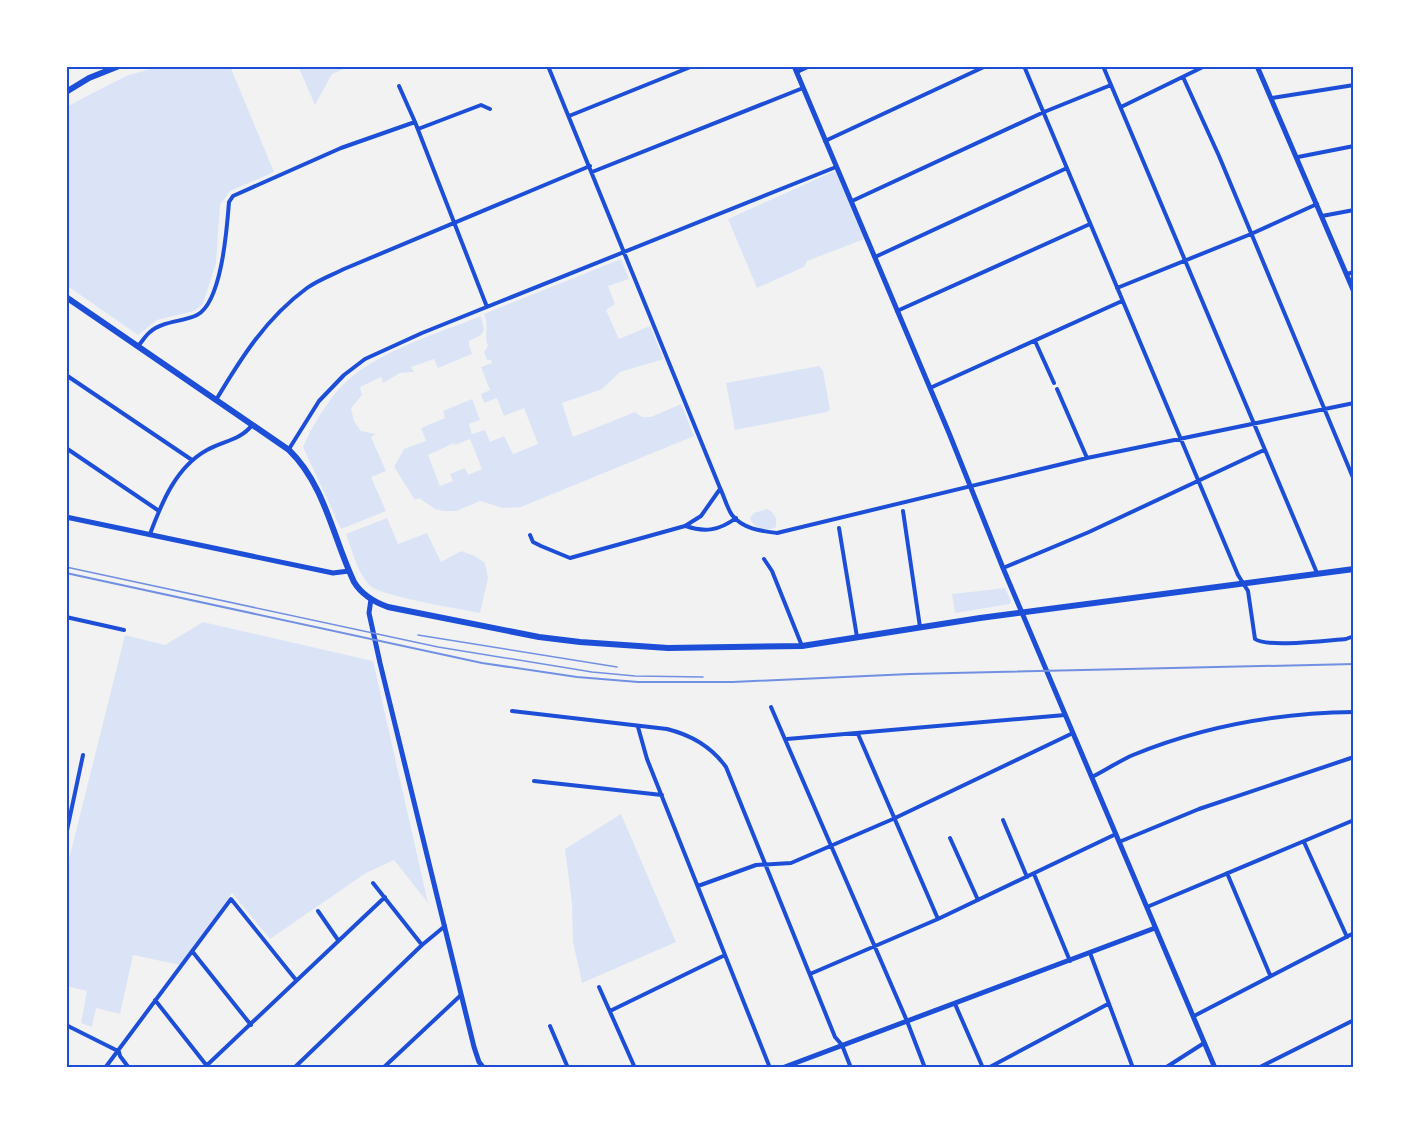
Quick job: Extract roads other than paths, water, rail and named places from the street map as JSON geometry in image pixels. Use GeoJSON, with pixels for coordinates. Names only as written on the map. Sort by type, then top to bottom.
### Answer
{"type":"FeatureCollection","features":[{"type":"Feature","properties":{"kind":"main road"},"geometry":{"type":"LineString","coordinates":[[66,92],[89,78],[119,66]]}},
{"type":"Feature","properties":{"kind":"main road"},"geometry":{"type":"LineString","coordinates":[[66,297],[288,450],[303,464],[318,492],[358,589],[371,600],[388,607],[491,628],[580,642],[668,648],[802,646],[1023,612],[1354,569]]}},
{"type":"Feature","properties":{"kind":"street"},"geometry":{"type":"LineString","coordinates":[[548,66],[732,515],[743,524],[758,531],[777,533],[1087,458],[1354,403]]}},
{"type":"Feature","properties":{"kind":"street"},"geometry":{"type":"LineString","coordinates":[[569,116],[693,66]]}},
{"type":"Feature","properties":{"kind":"street"},"geometry":{"type":"LineString","coordinates":[[810,66],[796,69],[803,88],[1215,1068]]}},
{"type":"Feature","properties":{"kind":"street"},"geometry":{"type":"LineString","coordinates":[[825,141],[987,66]]}},
{"type":"Feature","properties":{"kind":"street"},"geometry":{"type":"LineString","coordinates":[[1024,66],[1180,439],[1248,591],[1257,642],[1305,642],[1346,639],[1354,636]]}},
{"type":"Feature","properties":{"kind":"street"},"geometry":{"type":"LineString","coordinates":[[1103,66],[1317,573]]}},
{"type":"Feature","properties":{"kind":"street"},"geometry":{"type":"LineString","coordinates":[[1120,107],[1204,66]]}},
{"type":"Feature","properties":{"kind":"street"},"geometry":{"type":"LineString","coordinates":[[1257,66],[1354,292]]}},
{"type":"Feature","properties":{"kind":"street"},"geometry":{"type":"LineString","coordinates":[[1183,77],[1222,164],[1354,480]]}},
{"type":"Feature","properties":{"kind":"street"},"geometry":{"type":"LineString","coordinates":[[852,201],[1044,112],[1111,85]]}},
{"type":"Feature","properties":{"kind":"street"},"geometry":{"type":"LineString","coordinates":[[1272,98],[1354,85]]}},
{"type":"Feature","properties":{"kind":"street"},"geometry":{"type":"LineString","coordinates":[[399,86],[487,307]]}},
{"type":"Feature","properties":{"kind":"street"},"geometry":{"type":"LineString","coordinates":[[592,172],[803,88]]}},
{"type":"Feature","properties":{"kind":"street"},"geometry":{"type":"LineString","coordinates":[[418,129],[482,105],[490,109]]}},
{"type":"Feature","properties":{"kind":"street"},"geometry":{"type":"LineString","coordinates":[[138,346],[149,332],[196,316],[206,307],[220,274],[224,257],[229,202],[233,195],[341,148],[415,122]]}},
{"type":"Feature","properties":{"kind":"street"},"geometry":{"type":"LineString","coordinates":[[1298,157],[1354,146]]}},
{"type":"Feature","properties":{"kind":"street"},"geometry":{"type":"LineString","coordinates":[[215,400],[260,332],[284,307],[308,287],[344,269],[590,166]]}},
{"type":"Feature","properties":{"kind":"street"},"geometry":{"type":"LineString","coordinates":[[288,450],[327,392],[364,359],[422,333],[837,166]]}},
{"type":"Feature","properties":{"kind":"street"},"geometry":{"type":"LineString","coordinates":[[874,257],[1067,168]]}},
{"type":"Feature","properties":{"kind":"street"},"geometry":{"type":"LineString","coordinates":[[1117,288],[1251,234],[1318,204]]}},
{"type":"Feature","properties":{"kind":"street"},"geometry":{"type":"LineString","coordinates":[[1322,216],[1354,210]]}},
{"type":"Feature","properties":{"kind":"street"},"geometry":{"type":"LineString","coordinates":[[897,311],[1090,224]]}},
{"type":"Feature","properties":{"kind":"street"},"geometry":{"type":"LineString","coordinates":[[1347,274],[1354,272]]}},
{"type":"Feature","properties":{"kind":"street"},"geometry":{"type":"LineString","coordinates":[[930,388],[1122,301]]}},
{"type":"Feature","properties":{"kind":"street"},"geometry":{"type":"LineString","coordinates":[[1035,341],[1054,383]]}},
{"type":"Feature","properties":{"kind":"street"},"geometry":{"type":"LineString","coordinates":[[66,375],[192,460]]}},
{"type":"Feature","properties":{"kind":"street"},"geometry":{"type":"LineString","coordinates":[[1057,389],[1087,458]]}},
{"type":"Feature","properties":{"kind":"street"},"geometry":{"type":"LineString","coordinates":[[150,534],[164,496],[192,460],[224,441],[237,438],[247,432],[252,425]]}},
{"type":"Feature","properties":{"kind":"street"},"geometry":{"type":"LineString","coordinates":[[66,448],[159,511]]}},
{"type":"Feature","properties":{"kind":"street"},"geometry":{"type":"LineString","coordinates":[[1003,568],[1089,532],[1264,450]]}},
{"type":"Feature","properties":{"kind":"street"},"geometry":{"type":"LineString","coordinates":[[530,535],[533,542],[570,558],[686,526],[708,508],[720,488]]}},
{"type":"Feature","properties":{"kind":"street"},"geometry":{"type":"LineString","coordinates":[[903,511],[920,627]]}},
{"type":"Feature","properties":{"kind":"street"},"geometry":{"type":"LineString","coordinates":[[66,517],[333,573],[349,571]]}},
{"type":"Feature","properties":{"kind":"street"},"geometry":{"type":"LineString","coordinates":[[686,526],[698,530],[714,530],[736,518]]}},
{"type":"Feature","properties":{"kind":"street"},"geometry":{"type":"LineString","coordinates":[[839,528],[857,638]]}},
{"type":"Feature","properties":{"kind":"street"},"geometry":{"type":"LineString","coordinates":[[764,559],[772,571],[802,646]]}},
{"type":"Feature","properties":{"kind":"street"},"geometry":{"type":"LineString","coordinates":[[371,600],[369,613],[377,649],[461,994],[479,1062],[484,1068]]}},
{"type":"Feature","properties":{"kind":"street"},"geometry":{"type":"LineString","coordinates":[[66,617],[124,630]]}},
{"type":"Feature","properties":{"kind":"street"},"geometry":{"type":"LineString","coordinates":[[771,706],[787,739],[925,1068]]}},
{"type":"Feature","properties":{"kind":"street"},"geometry":{"type":"LineString","coordinates":[[512,711],[667,729],[686,734],[721,759],[835,1037],[842,1045],[851,1068]]}},
{"type":"Feature","properties":{"kind":"street"},"geometry":{"type":"LineString","coordinates":[[1092,777],[1132,756],[1183,737],[1275,716],[1312,712],[1354,712]]}},
{"type":"Feature","properties":{"kind":"street"},"geometry":{"type":"LineString","coordinates":[[787,739],[1065,715]]}},
{"type":"Feature","properties":{"kind":"street"},"geometry":{"type":"LineString","coordinates":[[638,727],[647,759],[771,1068]]}},
{"type":"Feature","properties":{"kind":"street"},"geometry":{"type":"LineString","coordinates":[[698,886],[756,865],[791,863],[893,819],[1073,733]]}},
{"type":"Feature","properties":{"kind":"street"},"geometry":{"type":"LineString","coordinates":[[858,734],[938,919]]}},
{"type":"Feature","properties":{"kind":"street"},"geometry":{"type":"LineString","coordinates":[[66,835],[83,755]]}},
{"type":"Feature","properties":{"kind":"street"},"geometry":{"type":"LineString","coordinates":[[1119,842],[1221,801],[1354,757]]}},
{"type":"Feature","properties":{"kind":"street"},"geometry":{"type":"LineString","coordinates":[[534,781],[662,795]]}},
{"type":"Feature","properties":{"kind":"street"},"geometry":{"type":"LineString","coordinates":[[1003,820],[1027,877]]}},
{"type":"Feature","properties":{"kind":"street"},"geometry":{"type":"LineString","coordinates":[[1147,907],[1354,820]]}},
{"type":"Feature","properties":{"kind":"street"},"geometry":{"type":"LineString","coordinates":[[810,974],[938,919],[1116,834]]}},
{"type":"Feature","properties":{"kind":"street"},"geometry":{"type":"LineString","coordinates":[[950,838],[978,900]]}},
{"type":"Feature","properties":{"kind":"street"},"geometry":{"type":"LineString","coordinates":[[1304,842],[1347,937]]}},
{"type":"Feature","properties":{"kind":"street"},"geometry":{"type":"LineString","coordinates":[[1034,873],[1070,960]]}},
{"type":"Feature","properties":{"kind":"street"},"geometry":{"type":"LineString","coordinates":[[1227,873],[1270,975]]}},
{"type":"Feature","properties":{"kind":"street"},"geometry":{"type":"LineString","coordinates":[[373,883],[422,945]]}},
{"type":"Feature","properties":{"kind":"street"},"geometry":{"type":"LineString","coordinates":[[155,1000],[206,1067],[385,897]]}},
{"type":"Feature","properties":{"kind":"street"},"geometry":{"type":"LineString","coordinates":[[105,1068],[231,899],[296,980]]}},
{"type":"Feature","properties":{"kind":"street"},"geometry":{"type":"LineString","coordinates":[[318,911],[338,940]]}},
{"type":"Feature","properties":{"kind":"street"},"geometry":{"type":"LineString","coordinates":[[294,1068],[422,945],[445,926]]}},
{"type":"Feature","properties":{"kind":"street"},"geometry":{"type":"LineString","coordinates":[[782,1068],[1155,928]]}},
{"type":"Feature","properties":{"kind":"street"},"geometry":{"type":"LineString","coordinates":[[1194,1016],[1354,933]]}},
{"type":"Feature","properties":{"kind":"street"},"geometry":{"type":"LineString","coordinates":[[192,951],[250,1025]]}},
{"type":"Feature","properties":{"kind":"street"},"geometry":{"type":"LineString","coordinates":[[1090,953],[1132,1068]]}},
{"type":"Feature","properties":{"kind":"street"},"geometry":{"type":"LineString","coordinates":[[610,1011],[726,955]]}},
{"type":"Feature","properties":{"kind":"street"},"geometry":{"type":"LineString","coordinates":[[599,987],[635,1068]]}},
{"type":"Feature","properties":{"kind":"street"},"geometry":{"type":"LineString","coordinates":[[383,1068],[461,994]]}},
{"type":"Feature","properties":{"kind":"street"},"geometry":{"type":"LineString","coordinates":[[955,1004],[983,1068]]}},
{"type":"Feature","properties":{"kind":"street"},"geometry":{"type":"LineString","coordinates":[[988,1068],[1108,1004]]}},
{"type":"Feature","properties":{"kind":"street"},"geometry":{"type":"LineString","coordinates":[[1258,1068],[1354,1020]]}},
{"type":"Feature","properties":{"kind":"street"},"geometry":{"type":"LineString","coordinates":[[66,1024],[118,1051],[129,1068]]}},
{"type":"Feature","properties":{"kind":"street"},"geometry":{"type":"LineString","coordinates":[[550,1026],[568,1068]]}},
{"type":"Feature","properties":{"kind":"street"},"geometry":{"type":"LineString","coordinates":[[1166,1068],[1205,1043]]}},
{"type":"Feature","properties":{"kind":"street"},"geometry":{"type":"LineString","coordinates":[[474,1067],[479,1062]]}},
{"type":"Feature","properties":{"kind":"tram line"},"geometry":{"type":"LineString","coordinates":[[66,567],[438,647],[592,672],[635,676],[703,677]]}},
{"type":"Feature","properties":{"kind":"tram line"},"geometry":{"type":"LineString","coordinates":[[418,635],[617,667]]}},
{"type":"Feature","properties":{"kind":"railway"},"geometry":{"type":"LineString","coordinates":[[66,573],[482,663],[577,677],[638,682],[733,682],[910,674],[1354,664]]}}]}
